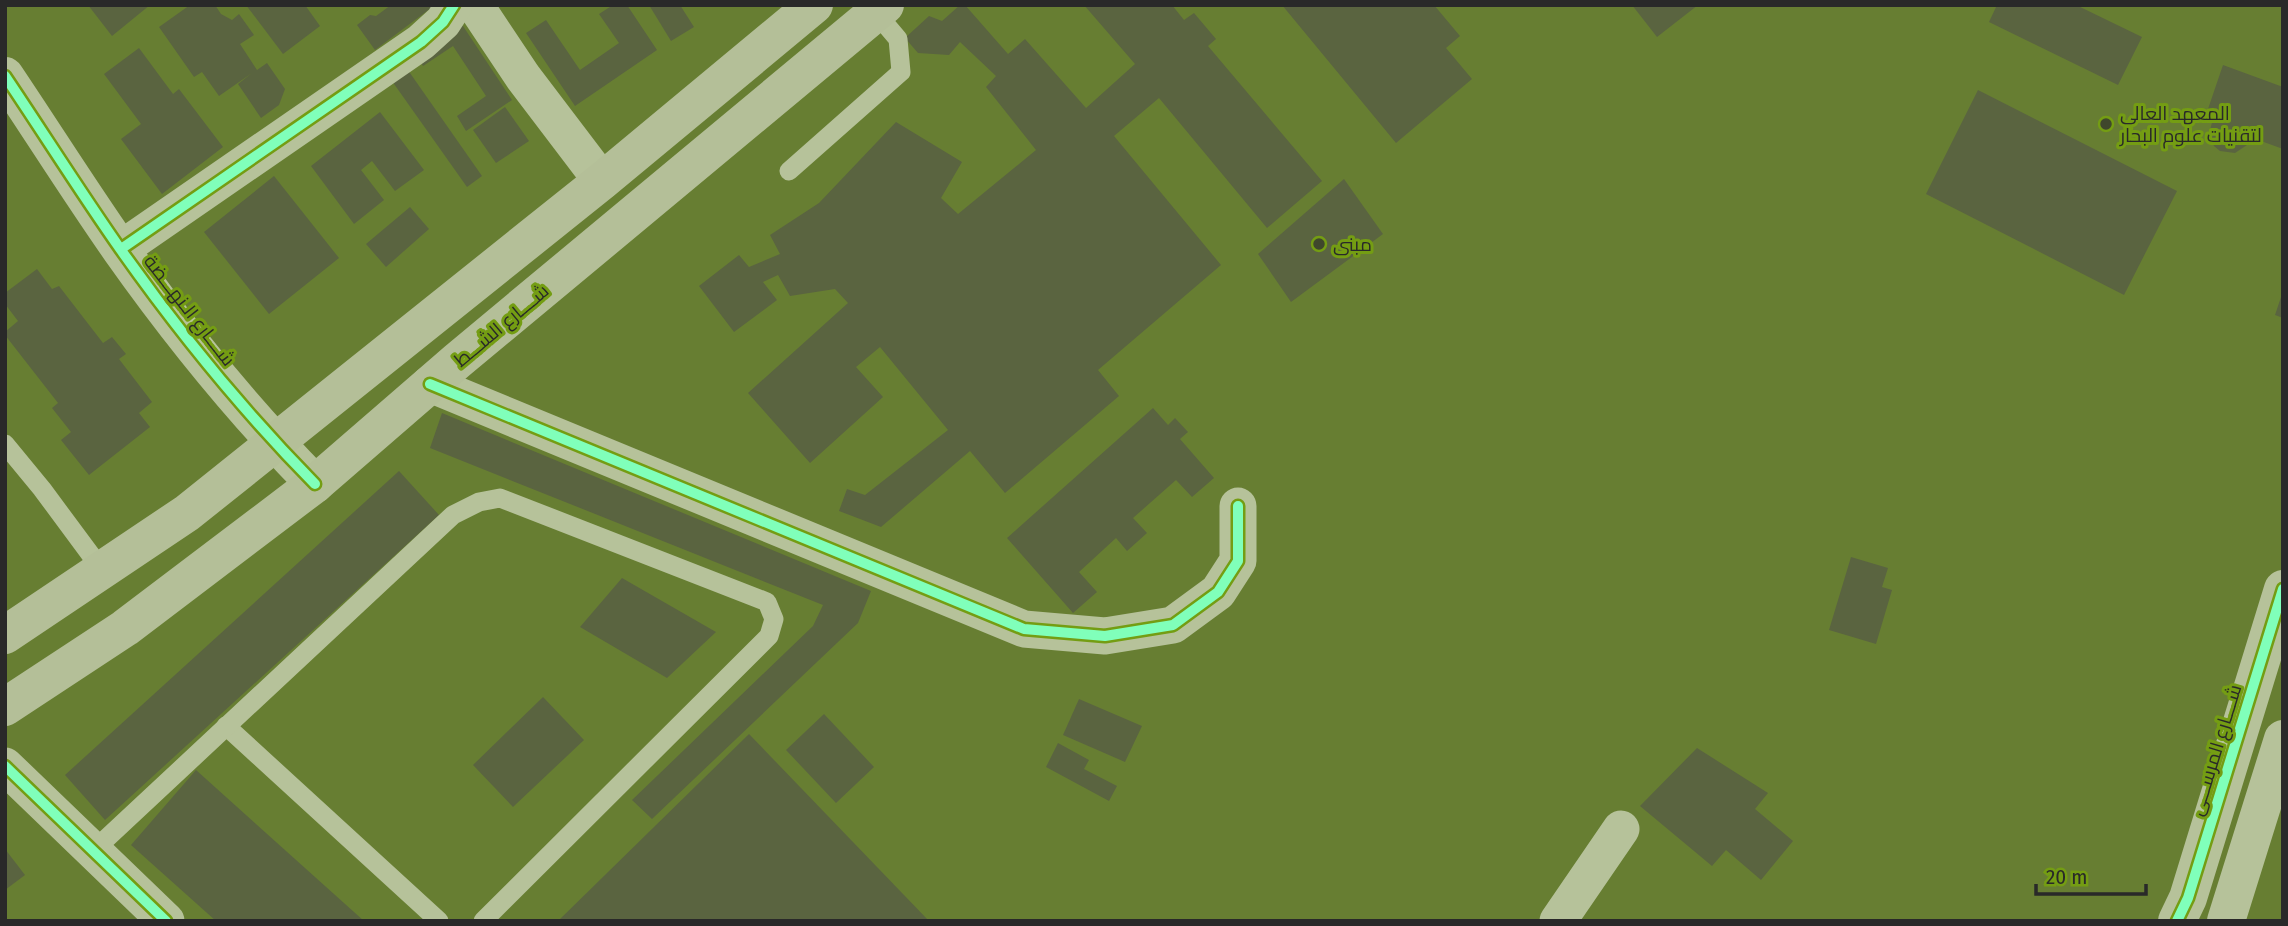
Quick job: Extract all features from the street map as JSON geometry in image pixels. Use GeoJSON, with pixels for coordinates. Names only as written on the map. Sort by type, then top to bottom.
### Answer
{"type":"FeatureCollection","features":[{"type":"Feature","properties":{"kind":"main road"},"geometry":{"type":"LineString","coordinates":[[5,635],[187,513],[602,181],[814,5]]}},
{"type":"Feature","properties":{"kind":"main road","name":"شــــارع الشـــط"},"geometry":{"type":"LineString","coordinates":[[5,707],[125,628],[316,484],[430,384],[881,9]]}},
{"type":"Feature","properties":{"kind":"street"},"geometry":{"type":"LineString","coordinates":[[121,249],[421,42],[443,22],[454,5]]}},
{"type":"Feature","properties":{"kind":"street"},"geometry":{"type":"LineString","coordinates":[[475,5],[523,77],[602,181]]}},
{"type":"Feature","properties":{"kind":"street","name":"شــــارع الـنهـــضة"},"geometry":{"type":"LineString","coordinates":[[5,76],[121,249],[193,346],[274,442],[316,484]]}},
{"type":"Feature","properties":{"kind":"street"},"geometry":{"type":"LineString","coordinates":[[430,384],[1024,629],[1105,636],[1173,625],[1218,592],[1238,561],[1238,506]]}},
{"type":"Feature","properties":{"kind":"street","name":"شــــارع المرســـى"},"geometry":{"type":"LineString","coordinates":[[2178,921],[2189,898],[2283,589]]}},
{"type":"Feature","properties":{"kind":"street"},"geometry":{"type":"LineString","coordinates":[[2226,921],[2283,739]]}},
{"type":"Feature","properties":{"kind":"street"},"geometry":{"type":"LineString","coordinates":[[5,766],[166,921]]}},
{"type":"Feature","properties":{"kind":"street"},"geometry":{"type":"LineString","coordinates":[[1558,921],[1621,829]]}},
{"type":"Feature","properties":{"kind":"lane"},"geometry":{"type":"LineString","coordinates":[[789,171],[901,72],[898,39],[881,9]]}},
{"type":"Feature","properties":{"kind":"lane"},"geometry":{"type":"LineString","coordinates":[[5,444],[102,570]]}},
{"type":"Feature","properties":{"kind":"lane"},"geometry":{"type":"LineString","coordinates":[[93,850],[453,515],[479,502],[500,498],[767,602],[774,619],[769,636],[483,921]]}},
{"type":"Feature","properties":{"kind":"lane"},"geometry":{"type":"LineString","coordinates":[[226,726],[439,921]]}},
{"type":"Feature","properties":{"kind":"building"},"geometry":{"type":"Polygon","coordinates":[[[88,5],[150,5],[112,36],[88,5]]]}},
{"type":"Feature","properties":{"kind":"building"},"geometry":{"type":"Polygon","coordinates":[[[190,5],[215,5],[221,14],[232,20],[239,14],[254,35],[240,44],[257,70],[267,63],[285,89],[279,105],[261,118],[238,84],[252,73],[219,96],[202,72],[194,77],[159,27],[190,5]]]}},
{"type":"Feature","properties":{"kind":"building"},"geometry":{"type":"Polygon","coordinates":[[[246,5],[305,5],[320,26],[283,54],[246,5]]]}},
{"type":"Feature","properties":{"kind":"building"},"geometry":{"type":"Polygon","coordinates":[[[391,5],[435,5],[375,50],[357,25],[391,5]]]}},
{"type":"Feature","properties":{"kind":"building"},"geometry":{"type":"Polygon","coordinates":[[[613,5],[627,5],[657,50],[575,106],[526,33],[546,20],[580,70],[619,43],[599,14],[613,5]]]}},
{"type":"Feature","properties":{"kind":"building"},"geometry":{"type":"Polygon","coordinates":[[[649,5],[680,5],[694,27],[671,41],[649,5]]]}},
{"type":"Feature","properties":{"kind":"building"},"geometry":{"type":"Polygon","coordinates":[[[960,5],[965,5],[1008,54],[1025,39],[1086,108],[1135,64],[1084,5],[1172,5],[1184,20],[1194,13],[1216,39],[1208,46],[1322,181],[1267,228],[1159,98],[1114,136],[1221,265],[1098,370],[1119,396],[1005,493],[970,451],[881,527],[839,511],[847,489],[865,495],[948,430],[880,347],[856,367],[883,397],[810,463],[748,393],[848,303],[835,289],[790,296],[778,275],[763,282],[777,300],[734,332],[699,286],[739,255],[749,267],[780,254],[770,235],[819,203],[896,122],[962,162],[941,198],[958,214],[1036,150],[986,87],[996,76],[960,42],[949,55],[918,53],[905,38],[929,16],[942,21],[960,5]]]}},
{"type":"Feature","properties":{"kind":"building"},"geometry":{"type":"Polygon","coordinates":[[[1282,5],[1434,5],[1460,36],[1446,48],[1472,79],[1396,143],[1282,5]]]}},
{"type":"Feature","properties":{"kind":"building"},"geometry":{"type":"Polygon","coordinates":[[[1632,5],[1698,5],[1657,37],[1632,5]]]}},
{"type":"Feature","properties":{"kind":"building"},"geometry":{"type":"Polygon","coordinates":[[[1997,5],[2076,5],[2142,37],[2118,85],[1989,22],[1997,5]]]}},
{"type":"Feature","properties":{"kind":"building"},"geometry":{"type":"Polygon","coordinates":[[[459,20],[512,100],[466,131],[457,116],[486,96],[453,46],[423,66],[413,51],[459,20]]]}},
{"type":"Feature","properties":{"kind":"building"},"geometry":{"type":"Polygon","coordinates":[[[139,48],[173,94],[179,89],[223,147],[162,194],[121,139],[141,124],[104,74],[139,48]]]}},
{"type":"Feature","properties":{"kind":"building"},"geometry":{"type":"Polygon","coordinates":[[[403,63],[482,176],[467,187],[387,74],[403,63]]]}},
{"type":"Feature","properties":{"kind":"building"},"geometry":{"type":"Polygon","coordinates":[[[2223,65],[2283,87],[2283,149],[2250,137],[2247,145],[2235,153],[2220,151],[2214,146],[2209,134],[2215,111],[2208,109],[2223,65]]]}},
{"type":"Feature","properties":{"kind":"building"},"geometry":{"type":"Polygon","coordinates":[[[1978,90],[2177,191],[2124,295],[1926,194],[1978,90]]]}},
{"type":"Feature","properties":{"kind":"building"},"geometry":{"type":"Polygon","coordinates":[[[505,107],[529,141],[496,163],[473,130],[505,107]]]}},
{"type":"Feature","properties":{"kind":"building"},"geometry":{"type":"Polygon","coordinates":[[[380,112],[424,170],[395,191],[372,161],[361,170],[384,200],[354,224],[311,166],[380,112]]]}},
{"type":"Feature","properties":{"kind":"building"},"geometry":{"type":"Polygon","coordinates":[[[274,176],[339,258],[269,314],[204,232],[274,176]]]}},
{"type":"Feature","properties":{"kind":"building","name":"مبنى"},"geometry":{"type":"Polygon","coordinates":[[[1344,179],[1383,234],[1291,302],[1258,254],[1344,179]]]}},
{"type":"Feature","properties":{"kind":"building"},"geometry":{"type":"Polygon","coordinates":[[[410,207],[429,229],[386,267],[366,244],[410,207]]]}},
{"type":"Feature","properties":{"kind":"building"},"geometry":{"type":"Polygon","coordinates":[[[37,269],[52,289],[59,286],[103,343],[112,337],[126,354],[119,359],[152,402],[139,413],[150,427],[89,475],[61,440],[71,432],[52,408],[58,403],[5,335],[18,321],[5,304],[5,293],[37,269]]]}},
{"type":"Feature","properties":{"kind":"building"},"geometry":{"type":"Polygon","coordinates":[[[2283,294],[2283,318],[2275,315],[2283,294]]]}},
{"type":"Feature","properties":{"kind":"building"},"geometry":{"type":"Polygon","coordinates":[[[1153,408],[1168,425],[1175,418],[1188,432],[1180,439],[1214,478],[1192,497],[1176,480],[1133,518],[1147,533],[1127,551],[1116,538],[1079,572],[1097,592],[1073,613],[1007,538],[1153,408]]]}},
{"type":"Feature","properties":{"kind":"building"},"geometry":{"type":"Polygon","coordinates":[[[442,413],[871,591],[858,623],[652,819],[632,800],[813,626],[823,605],[430,448],[442,413]]]}},
{"type":"Feature","properties":{"kind":"building"},"geometry":{"type":"Polygon","coordinates":[[[399,471],[439,515],[105,820],[65,775],[399,471]]]}},
{"type":"Feature","properties":{"kind":"building"},"geometry":{"type":"Polygon","coordinates":[[[1851,557],[1888,568],[1882,587],[1892,590],[1876,644],[1829,630],[1851,557]]]}},
{"type":"Feature","properties":{"kind":"building"},"geometry":{"type":"Polygon","coordinates":[[[622,578],[716,632],[667,678],[580,627],[622,578]]]}},
{"type":"Feature","properties":{"kind":"building"},"geometry":{"type":"Polygon","coordinates":[[[543,697],[584,740],[513,807],[473,765],[543,697]]]}},
{"type":"Feature","properties":{"kind":"building"},"geometry":{"type":"Polygon","coordinates":[[[1079,699],[1142,726],[1125,762],[1063,735],[1079,699]]]}},
{"type":"Feature","properties":{"kind":"building"},"geometry":{"type":"Polygon","coordinates":[[[824,714],[874,767],[836,803],[786,750],[824,714]]]}},
{"type":"Feature","properties":{"kind":"building"},"geometry":{"type":"Polygon","coordinates":[[[749,734],[929,921],[558,921],[749,734]]]}},
{"type":"Feature","properties":{"kind":"building"},"geometry":{"type":"Polygon","coordinates":[[[1058,743],[1089,760],[1084,769],[1117,786],[1109,801],[1046,767],[1058,743]]]}},
{"type":"Feature","properties":{"kind":"building"},"geometry":{"type":"Polygon","coordinates":[[[1697,748],[1768,793],[1755,809],[1793,841],[1761,880],[1726,850],[1712,866],[1640,806],[1697,748]]]}},
{"type":"Feature","properties":{"kind":"building"},"geometry":{"type":"Polygon","coordinates":[[[196,770],[364,921],[216,921],[131,845],[196,770]]]}},
{"type":"Feature","properties":{"kind":"building"},"geometry":{"type":"Polygon","coordinates":[[[5,849],[25,875],[5,890],[5,849]]]}},
{"type":"Feature","properties":{"kind":"cycle path"},"geometry":{"type":"LineString","coordinates":[[121,249],[421,42],[443,22],[454,5]]}},
{"type":"Feature","properties":{"kind":"cycle path"},"geometry":{"type":"LineString","coordinates":[[5,76],[143,281],[213,371],[315,484]]}},
{"type":"Feature","properties":{"kind":"cycle path"},"geometry":{"type":"LineString","coordinates":[[430,384],[1024,629],[1105,636],[1173,625],[1218,592],[1238,561],[1238,506]]}},
{"type":"Feature","properties":{"kind":"cycle path"},"geometry":{"type":"LineString","coordinates":[[2177,921],[2188,898],[2283,589]]}},
{"type":"Feature","properties":{"kind":"cycle path"},"geometry":{"type":"LineString","coordinates":[[5,766],[166,921]]}},
{"type":"Feature","properties":{"kind":"place","name":"المعهد العالي لتقنيات علوم البحار"},"geometry":{"type":"Point","coordinates":[2106,124]}},
{"type":"Feature","properties":{"kind":"place","name":"مبنى"},"geometry":{"type":"Point","coordinates":[1319,244]}}]}
